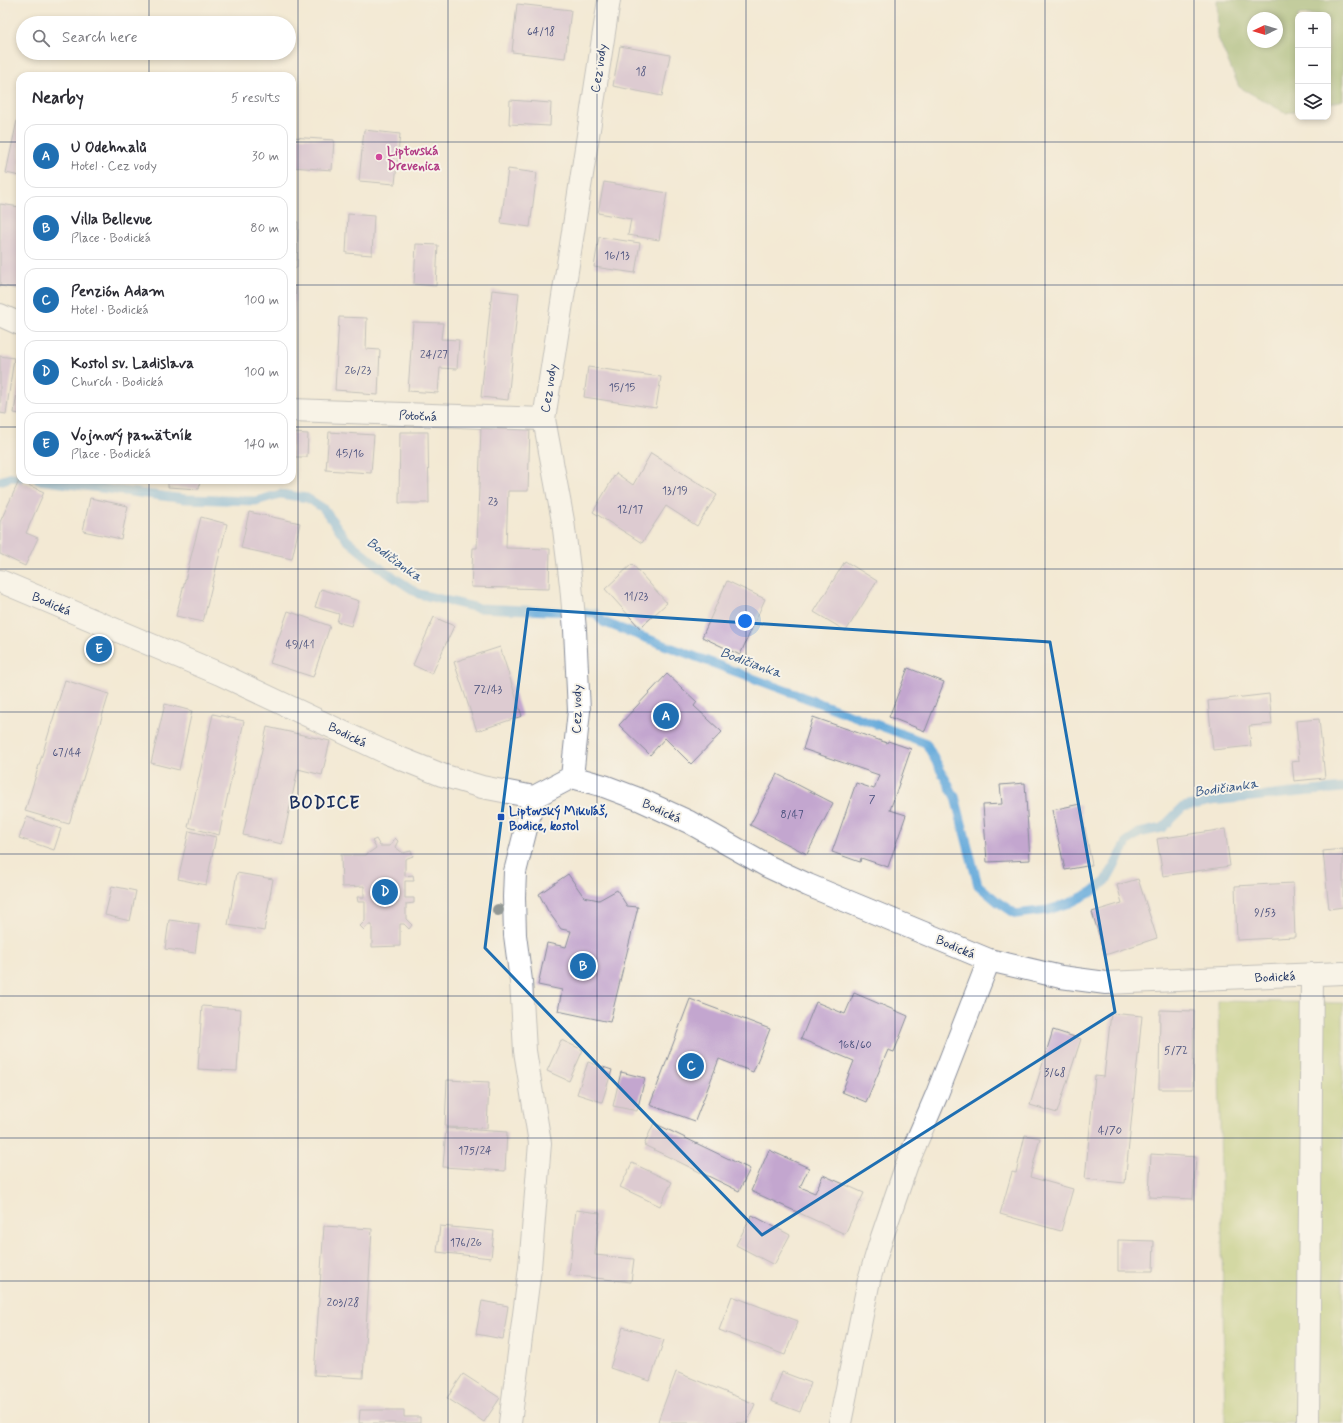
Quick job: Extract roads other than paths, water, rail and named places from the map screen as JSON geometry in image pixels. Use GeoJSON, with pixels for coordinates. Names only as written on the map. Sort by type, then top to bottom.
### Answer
{"type":"FeatureCollection","features":[{"type":"Feature","properties":{"kind":"street","name":"Cez vody"},"geometry":{"type":"LineString","coordinates":[[572,777],[579,711],[575,630],[563,521],[544,419],[609,0]]}},
{"type":"Feature","properties":{"kind":"street"},"geometry":{"type":"LineString","coordinates":[[0,315],[16,322]]}},
{"type":"Feature","properties":{"kind":"street","name":"Potočná"},"geometry":{"type":"LineString","coordinates":[[296,410],[544,419]]}},
{"type":"Feature","properties":{"kind":"street","name":"Bodická"},"geometry":{"type":"LineString","coordinates":[[0,581],[220,674],[413,764],[442,775],[482,787],[534,797]]}},
{"type":"Feature","properties":{"kind":"street"},"geometry":{"type":"LineString","coordinates":[[510,1423],[530,1268],[540,1143],[525,1050],[521,981],[515,935],[515,872],[534,797],[572,777]]}},
{"type":"Feature","properties":{"kind":"street","name":"Bodická"},"geometry":{"type":"LineString","coordinates":[[572,777],[604,786],[641,800],[689,822],[767,866],[808,885],[989,960],[1061,977],[1106,983],[1343,973]]}},
{"type":"Feature","properties":{"kind":"street"},"geometry":{"type":"LineString","coordinates":[[840,1423],[869,1280],[882,1237],[907,1164],[937,1094],[989,960]]}},
{"type":"Feature","properties":{"kind":"street"},"geometry":{"type":"LineString","coordinates":[[1308,1423],[1312,974]]}},
{"type":"Feature","properties":{"kind":"waterway","name":"Bodičianka"},"geometry":{"type":"LineString","coordinates":[[0,481],[12,477],[16,478]]}},
{"type":"Feature","properties":{"kind":"waterway","name":"Bodičianka"},"geometry":{"type":"LineString","coordinates":[[69,484],[185,499],[256,501],[280,494],[307,498],[323,508],[347,540],[383,570],[419,594],[478,608],[596,613],[603,622],[926,743],[955,797],[978,885],[998,902],[1016,914],[1048,910],[1070,903],[1092,892],[1106,881],[1128,841],[1139,833],[1162,828],[1183,807],[1211,801],[1343,788]]}},
{"type":"Feature","properties":{"kind":"place","name":"Liptovská Drevenica"},"geometry":{"type":"Point","coordinates":[379,157]}},
{"type":"Feature","properties":{"kind":"place","name":"Vojnový pamätník"},"geometry":{"type":"Point","coordinates":[99,649]}},
{"type":"Feature","properties":{"kind":"place","name":"U Odehnalů"},"geometry":{"type":"Point","coordinates":[666,716]}},
{"type":"Feature","properties":{"kind":"place","name":"Liptovský Mikuláš, Bodice, kostol"},"geometry":{"type":"Point","coordinates":[501,817]}},
{"type":"Feature","properties":{"kind":"place","name":"Kostol sv. Ladislava"},"geometry":{"type":"Point","coordinates":[385,892]}},
{"type":"Feature","properties":{"kind":"place","name":"Villa Bellevue"},"geometry":{"type":"Point","coordinates":[583,966]}},
{"type":"Feature","properties":{"kind":"place","name":"Penzión Adam"},"geometry":{"type":"Point","coordinates":[691,1066]}},
{"type":"Feature","properties":{"kind":"district","name":"BODICE"},"geometry":{"type":"Point","coordinates":[325,802]}}]}
